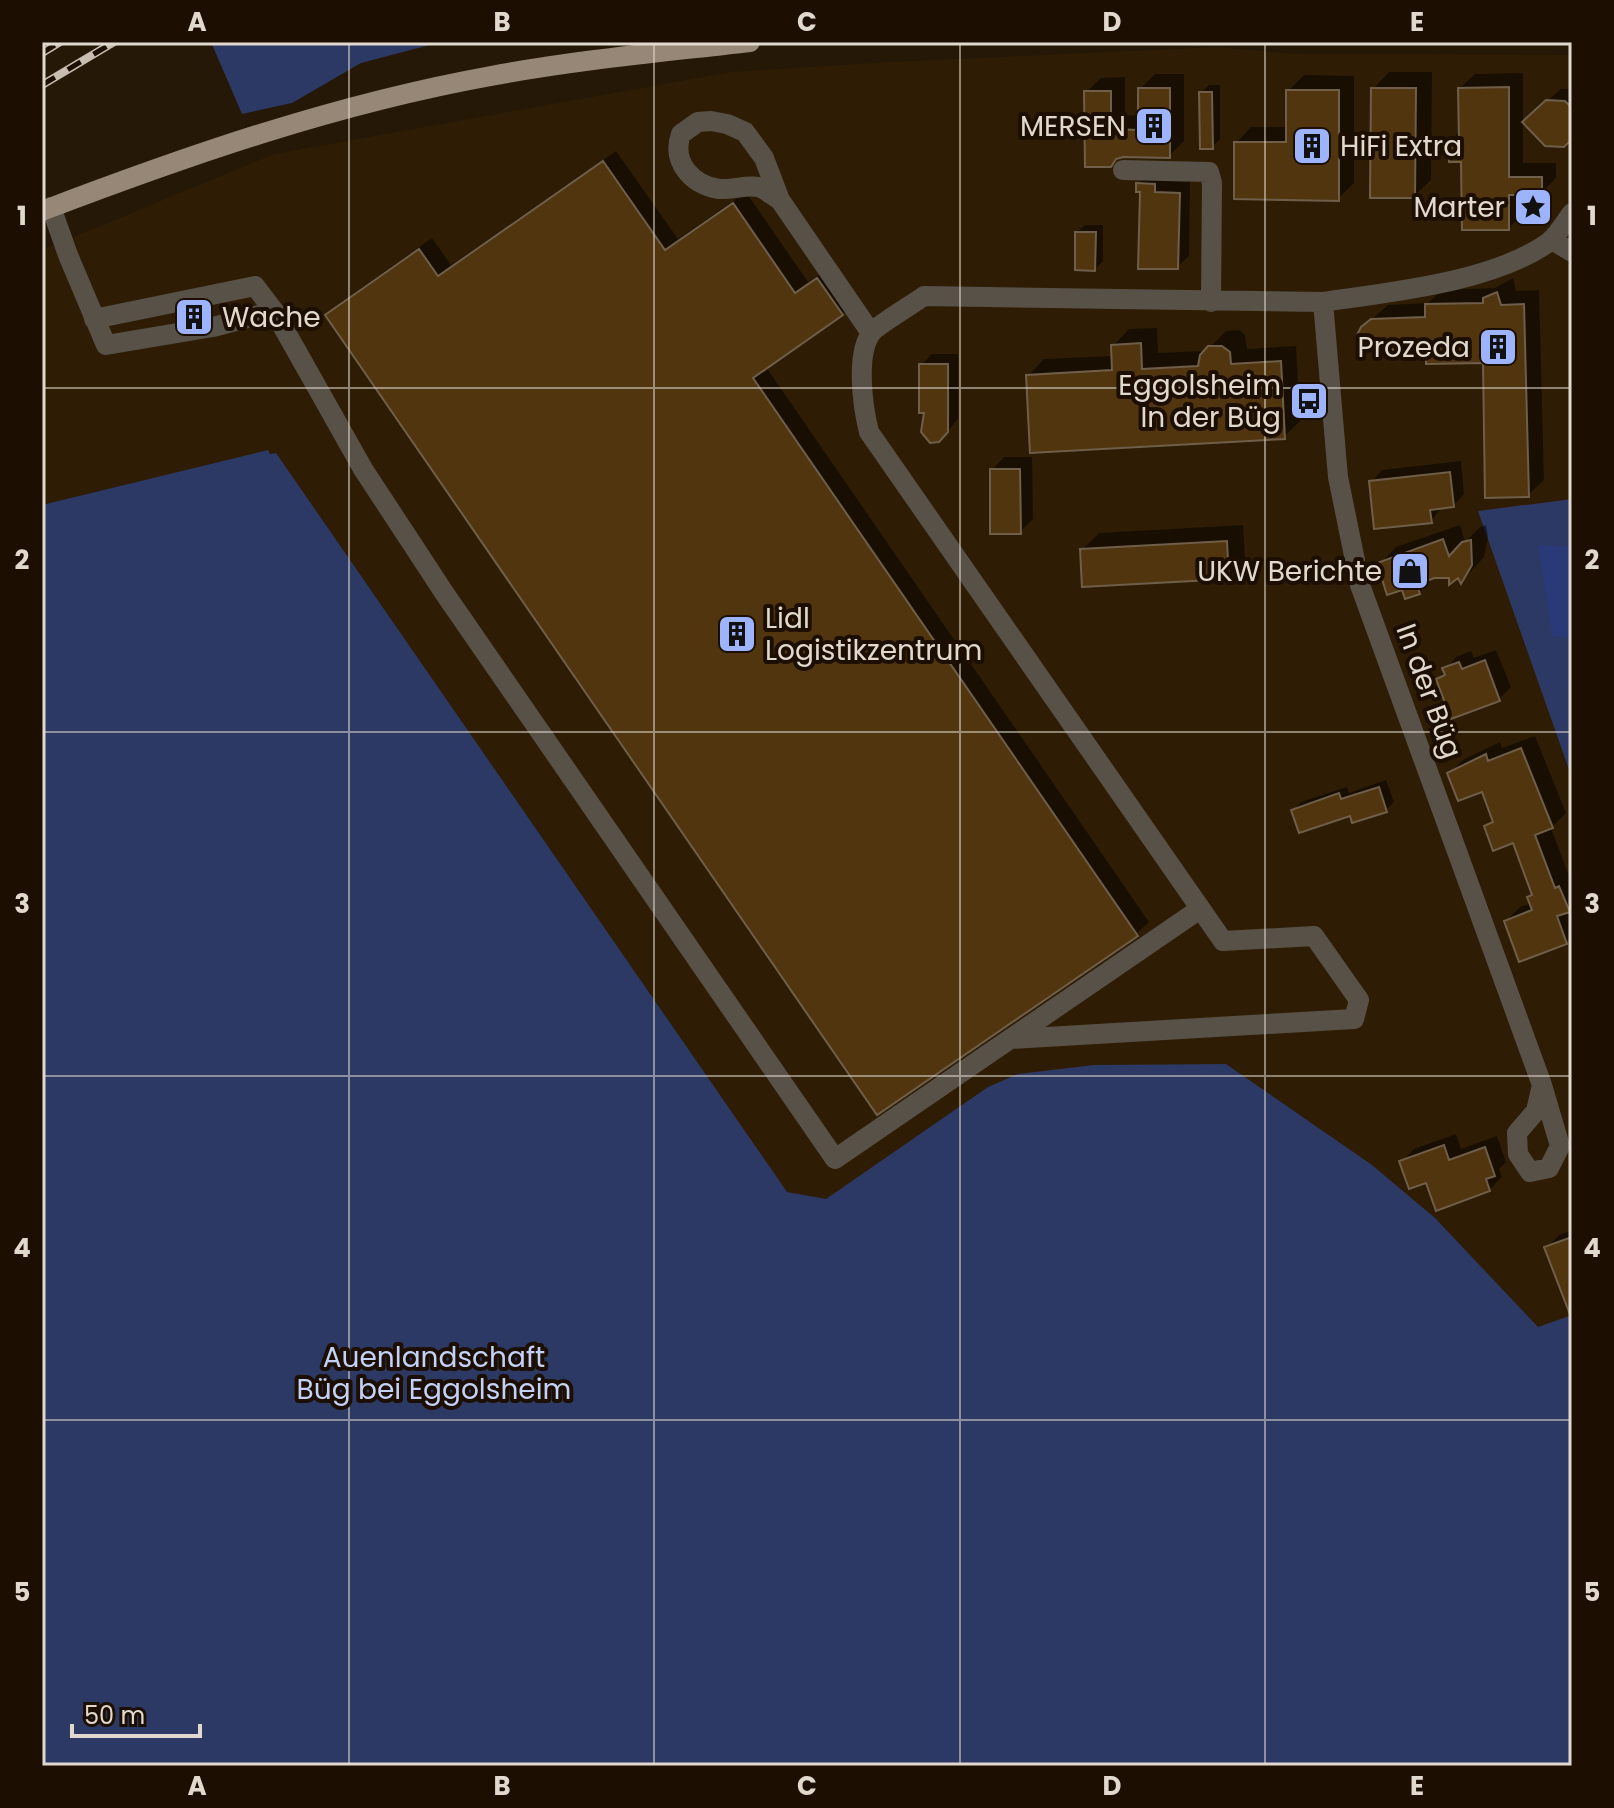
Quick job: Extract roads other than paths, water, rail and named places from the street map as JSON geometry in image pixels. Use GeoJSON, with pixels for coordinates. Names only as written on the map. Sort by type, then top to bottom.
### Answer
{"type":"FeatureCollection","features":[{"type":"Feature","properties":{"kind":"main road"},"geometry":{"type":"LineString","coordinates":[[47,209],[259,133],[404,94],[577,62],[750,42]]}},
{"type":"Feature","properties":{"kind":"street"},"geometry":{"type":"LineString","coordinates":[[780,200],[759,188],[720,189],[699,182],[681,164],[678,155],[681,134],[698,122],[711,121],[745,132],[764,158],[780,200],[871,333]]}},
{"type":"Feature","properties":{"kind":"street"},"geometry":{"type":"LineString","coordinates":[[1123,170],[1209,172],[1212,183],[1211,302]]}},
{"type":"Feature","properties":{"kind":"street"},"geometry":{"type":"LineString","coordinates":[[47,209],[106,345],[213,327],[274,311]]}},
{"type":"Feature","properties":{"kind":"street"},"geometry":{"type":"LineString","coordinates":[[1010,1039],[1354,1019],[1359,1000],[1314,936],[1223,941],[869,432],[861,385],[863,358],[871,333],[924,296],[1323,302],[1464,277],[1516,260],[1552,240],[1572,213]]}},
{"type":"Feature","properties":{"kind":"street"},"geometry":{"type":"LineString","coordinates":[[1552,240],[1572,252]]}},
{"type":"Feature","properties":{"kind":"street"},"geometry":{"type":"LineString","coordinates":[[94,319],[255,286],[274,311],[363,469],[445,594],[835,1159],[1200,909]]}},
{"type":"Feature","properties":{"kind":"street","name":"In der Büg"},"geometry":{"type":"LineString","coordinates":[[1323,302],[1338,477],[1360,585],[1542,1085]]}},
{"type":"Feature","properties":{"kind":"railway"},"geometry":{"type":"LineString","coordinates":[[42,53],[60,42]]}},
{"type":"Feature","properties":{"kind":"railway"},"geometry":{"type":"LineString","coordinates":[[42,85],[114,42]]}},
{"type":"Feature","properties":{"kind":"place","name":"MERSEN"},"geometry":{"type":"Point","coordinates":[1154,126]}},
{"type":"Feature","properties":{"kind":"place","name":"HiFi Extra"},"geometry":{"type":"Point","coordinates":[1312,146]}},
{"type":"Feature","properties":{"kind":"place","name":"Marter"},"geometry":{"type":"Point","coordinates":[1533,207]}},
{"type":"Feature","properties":{"kind":"place","name":"Wache"},"geometry":{"type":"Point","coordinates":[194,317]}},
{"type":"Feature","properties":{"kind":"place","name":"Prozeda"},"geometry":{"type":"Point","coordinates":[1498,347]}},
{"type":"Feature","properties":{"kind":"place","name":"Eggolsheim In der Büg"},"geometry":{"type":"Point","coordinates":[1309,401]}},
{"type":"Feature","properties":{"kind":"place","name":"UKW Berichte"},"geometry":{"type":"Point","coordinates":[1410,571]}},
{"type":"Feature","properties":{"kind":"place","name":"Lidl Logistikzentrum"},"geometry":{"type":"Point","coordinates":[737,634]}},
{"type":"Feature","properties":{"kind":"park label","name":"Auenlandschaft Büg bei Eggolsheim"},"geometry":{"type":"Point","coordinates":[434,1373]}}]}
